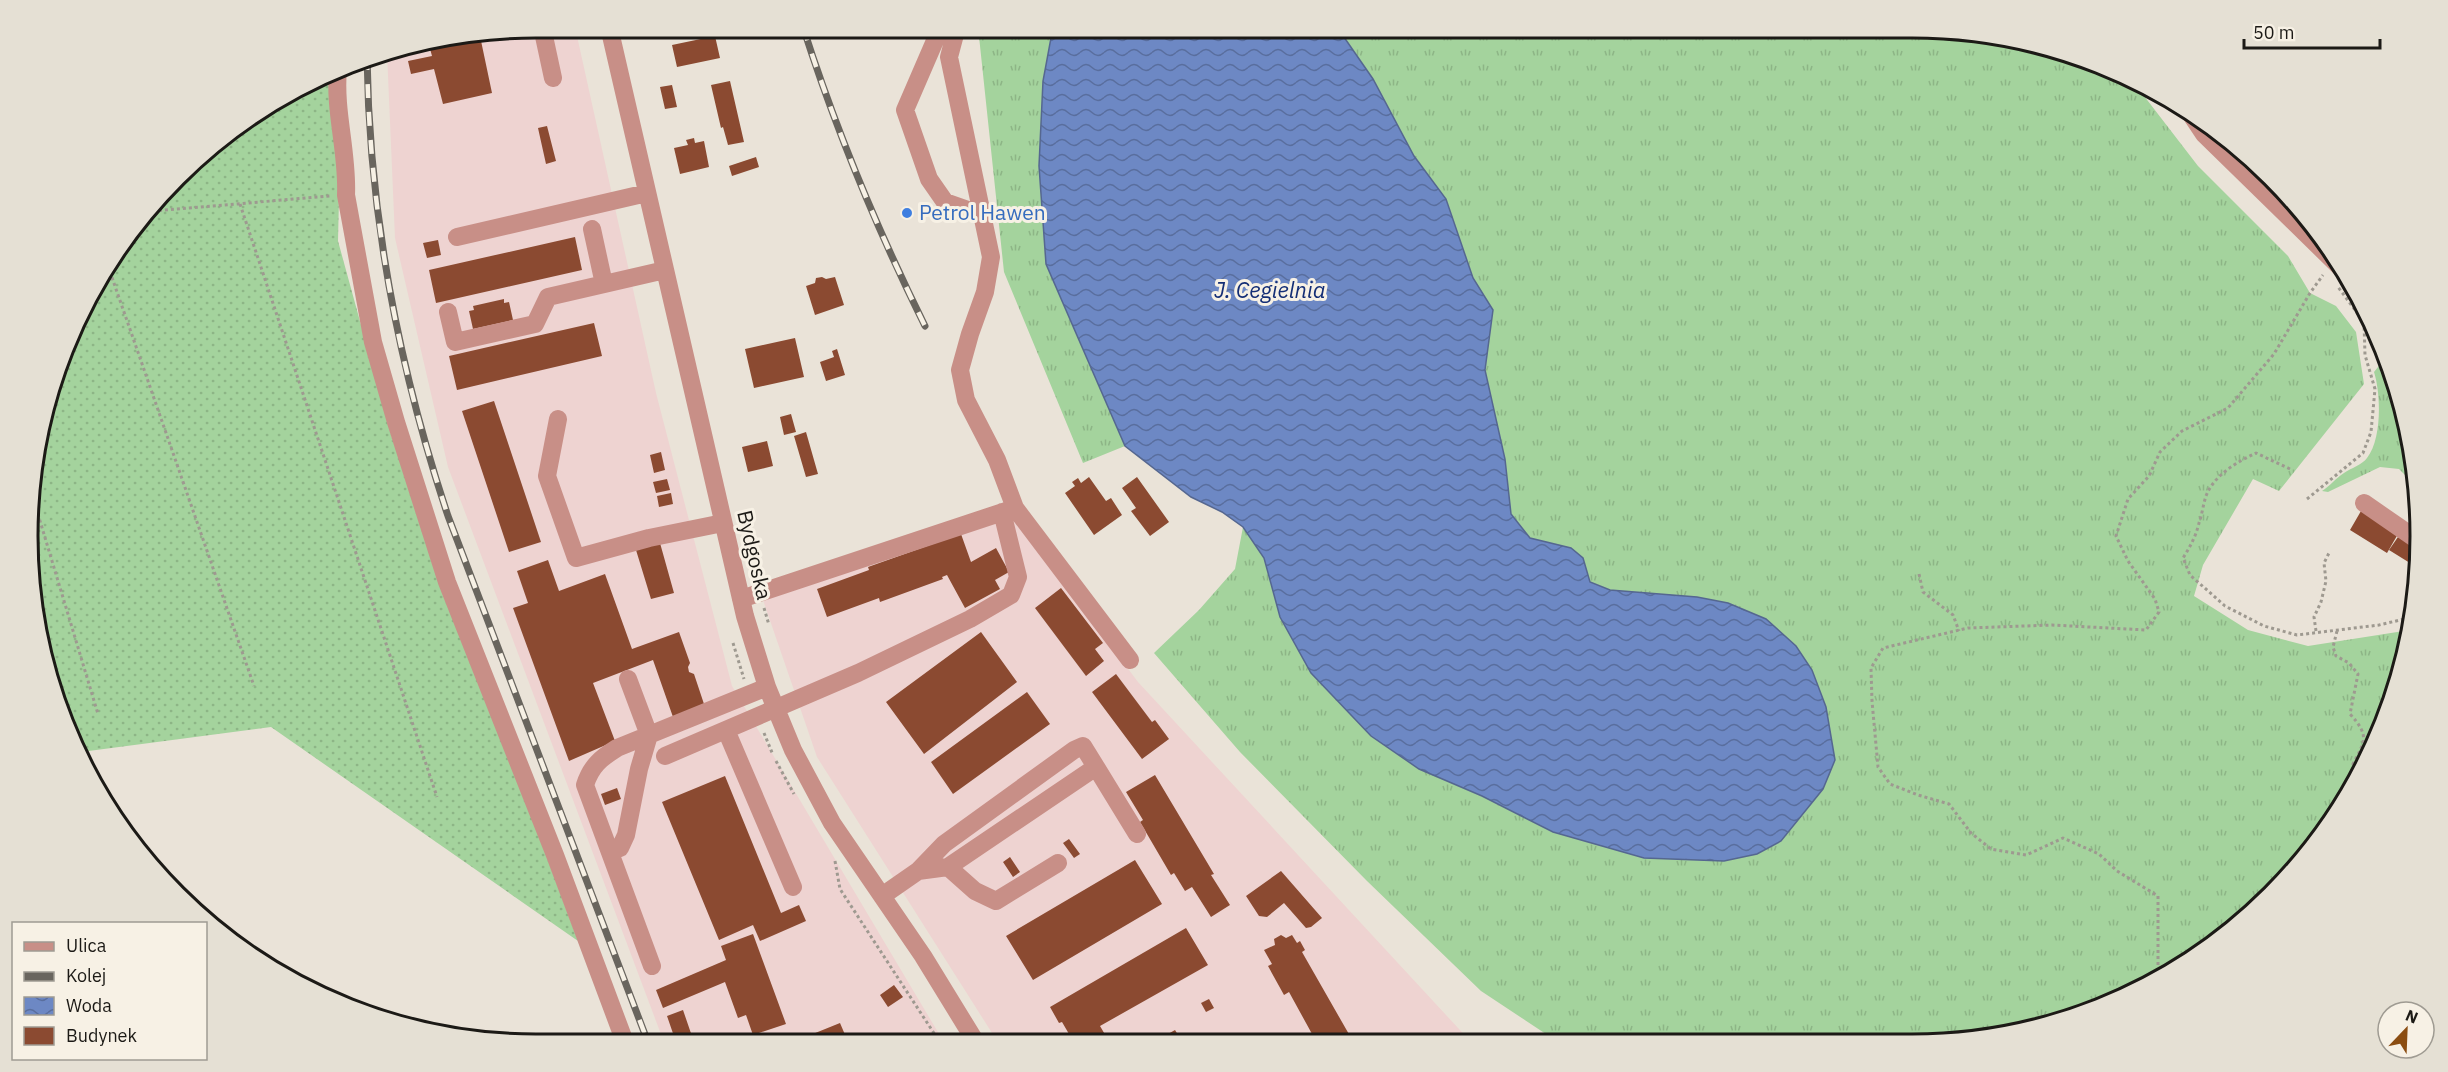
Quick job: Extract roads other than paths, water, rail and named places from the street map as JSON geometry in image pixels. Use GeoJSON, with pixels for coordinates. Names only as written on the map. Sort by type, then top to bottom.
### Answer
{"type":"FeatureCollection","features":[{"type":"Feature","properties":{"kind":"street"},"geometry":{"type":"LineString","coordinates":[[545,38],[554,78]]}},
{"type":"Feature","properties":{"kind":"street","name":"Bydgoska"},"geometry":{"type":"LineString","coordinates":[[612,38],[741,599],[767,687],[793,750],[832,823],[924,956],[971,1034]]}},
{"type":"Feature","properties":{"kind":"street"},"geometry":{"type":"LineString","coordinates":[[940,38],[905,110],[929,179],[945,202],[982,216]]}},
{"type":"Feature","properties":{"kind":"street"},"geometry":{"type":"LineString","coordinates":[[665,756],[858,673],[970,619],[1011,595],[1018,577],[1008,510],[997,460],[966,400],[960,370],[985,292],[991,257],[946,38]]}},
{"type":"Feature","properties":{"kind":"street"},"geometry":{"type":"LineString","coordinates":[[337,79],[336,88],[347,177],[346,195],[373,342],[396,422],[447,582],[555,855],[622,1034]]}},
{"type":"Feature","properties":{"kind":"street"},"geometry":{"type":"LineString","coordinates":[[457,237],[647,193]]}},
{"type":"Feature","properties":{"kind":"street"},"geometry":{"type":"LineString","coordinates":[[592,229],[604,284]]}},
{"type":"Feature","properties":{"kind":"street"},"geometry":{"type":"LineString","coordinates":[[448,312],[455,342],[535,324],[548,297],[665,270]]}},
{"type":"Feature","properties":{"kind":"street"},"geometry":{"type":"LineString","coordinates":[[558,419],[548,476],[576,558],[649,538],[723,523]]}},
{"type":"Feature","properties":{"kind":"street"},"geometry":{"type":"LineString","coordinates":[[2364,503],[2410,535]]}},
{"type":"Feature","properties":{"kind":"street"},"geometry":{"type":"LineString","coordinates":[[741,599],[1008,510]]}},
{"type":"Feature","properties":{"kind":"street"},"geometry":{"type":"LineString","coordinates":[[1008,510],[1130,660]]}},
{"type":"Feature","properties":{"kind":"street"},"geometry":{"type":"LineString","coordinates":[[610,852],[620,848],[626,835],[639,769],[649,735],[628,679]]}},
{"type":"Feature","properties":{"kind":"street"},"geometry":{"type":"LineString","coordinates":[[652,966],[585,785],[589,771],[601,758],[617,748],[767,687]]}},
{"type":"Feature","properties":{"kind":"street"},"geometry":{"type":"LineString","coordinates":[[726,730],[793,887]]}},
{"type":"Feature","properties":{"kind":"street"},"geometry":{"type":"LineString","coordinates":[[882,896],[918,871],[944,844],[1074,750],[1083,746],[1137,834]]}},
{"type":"Feature","properties":{"kind":"street"},"geometry":{"type":"LineString","coordinates":[[918,871],[948,867],[1096,767]]}},
{"type":"Feature","properties":{"kind":"street"},"geometry":{"type":"LineString","coordinates":[[948,867],[975,891],[996,901],[1058,863]]}},
{"type":"Feature","properties":{"kind":"water","name":"J. Cegielnia"},"geometry":{"type":"Polygon","coordinates":[[[1051,38],[1345,38],[1373,79],[1414,156],[1446,199],[1473,278],[1493,310],[1485,370],[1505,459],[1511,514],[1530,538],[1571,548],[1583,558],[1590,582],[1610,590],[1697,597],[1728,603],[1766,619],[1796,646],[1812,670],[1826,707],[1835,760],[1823,789],[1781,841],[1757,854],[1724,861],[1644,858],[1553,832],[1482,796],[1419,769],[1371,736],[1311,673],[1280,617],[1264,558],[1243,527],[1222,512],[1191,497],[1125,446],[1046,264],[1039,166],[1043,81],[1051,38]]]}},
{"type":"Feature","properties":{"kind":"railway"},"geometry":{"type":"LineString","coordinates":[[807,38],[858,179],[925,326]]}},
{"type":"Feature","properties":{"kind":"railway"},"geometry":{"type":"LineString","coordinates":[[367,67],[373,173],[389,289],[430,460],[448,516],[645,1034]]}},
{"type":"Feature","properties":{"kind":"place","name":"Petrol Hawen"},"geometry":{"type":"Point","coordinates":[907,213]}}]}
